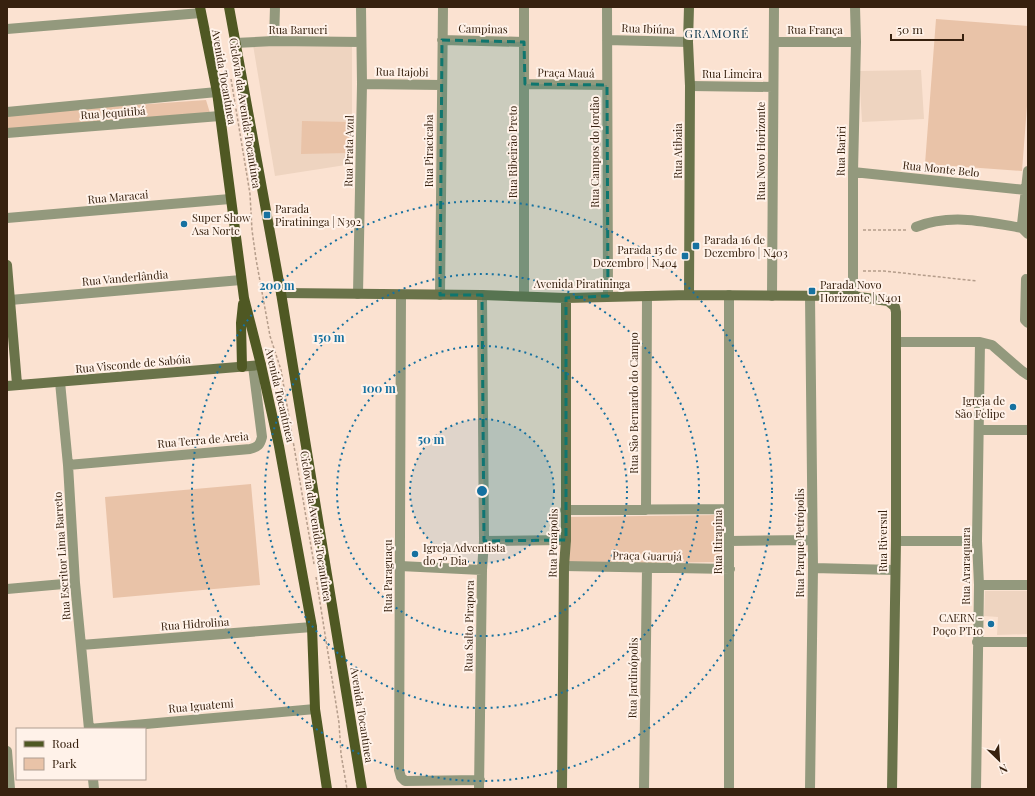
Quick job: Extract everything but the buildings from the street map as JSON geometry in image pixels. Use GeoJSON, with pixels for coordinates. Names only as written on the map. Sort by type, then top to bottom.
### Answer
{"type":"FeatureCollection","features":[{"type":"Feature","properties":{"kind":"main road","name":"Avenida Tocantínea"},"geometry":{"type":"LineString","coordinates":[[229,7],[281,294],[362,789]]}},
{"type":"Feature","properties":{"kind":"main road","name":"Avenida Tocantínea"},"geometry":{"type":"LineString","coordinates":[[200,10],[217,92],[244,298],[257,365],[279,446],[312,627],[315,709],[327,789]]}},
{"type":"Feature","properties":{"kind":"main road"},"geometry":{"type":"LineString","coordinates":[[242,367],[241,323],[244,298]]}},
{"type":"Feature","properties":{"kind":"street"},"geometry":{"type":"LineString","coordinates":[[274,41],[275,7]]}},
{"type":"Feature","properties":{"kind":"street","name":"Rua Prata Azul"},"geometry":{"type":"LineString","coordinates":[[358,294],[362,84],[361,7]]}},
{"type":"Feature","properties":{"kind":"street","name":"Rua Piracicaba"},"geometry":{"type":"LineString","coordinates":[[440,295],[442,7]]}},
{"type":"Feature","properties":{"kind":"street","name":"Rua Ribeirão Preto"},"geometry":{"type":"LineString","coordinates":[[524,7],[524,296]]}},
{"type":"Feature","properties":{"kind":"street","name":"Rua Campos do Jordão"},"geometry":{"type":"LineString","coordinates":[[607,7],[606,85],[608,296]]}},
{"type":"Feature","properties":{"kind":"street","name":"Rua Atibaia"},"geometry":{"type":"LineString","coordinates":[[689,7],[689,295]]}},
{"type":"Feature","properties":{"kind":"street","name":"Rua Novo Horizonte"},"geometry":{"type":"LineString","coordinates":[[772,296],[774,7]]}},
{"type":"Feature","properties":{"kind":"street","name":"Rua Bariri"},"geometry":{"type":"LineString","coordinates":[[853,296],[853,172],[856,42],[855,7]]}},
{"type":"Feature","properties":{"kind":"street"},"geometry":{"type":"LineString","coordinates":[[7,29],[200,10]]}},
{"type":"Feature","properties":{"kind":"street","name":"Campinas"},"geometry":{"type":"LineString","coordinates":[[442,40],[524,42]]}},
{"type":"Feature","properties":{"kind":"street","name":"Rua Ibiúna"},"geometry":{"type":"LineString","coordinates":[[607,40],[688,42]]}},
{"type":"Feature","properties":{"kind":"street","name":"Rua Barueri"},"geometry":{"type":"LineString","coordinates":[[235,43],[274,41],[361,42]]}},
{"type":"Feature","properties":{"kind":"street","name":"Rua França"},"geometry":{"type":"LineString","coordinates":[[774,42],[856,42]]}},
{"type":"Feature","properties":{"kind":"street","name":"Rua Itajobi"},"geometry":{"type":"LineString","coordinates":[[362,84],[442,85]]}},
{"type":"Feature","properties":{"kind":"street","name":"Praça Mauá"},"geometry":{"type":"LineString","coordinates":[[525,84],[606,85]]}},
{"type":"Feature","properties":{"kind":"street","name":"Rua Limeira"},"geometry":{"type":"LineString","coordinates":[[690,86],[773,87]]}},
{"type":"Feature","properties":{"kind":"street","name":"Rua Jequitibá"},"geometry":{"type":"LineString","coordinates":[[7,112],[217,92]]}},
{"type":"Feature","properties":{"kind":"street","name":"Rua Jequitibá"},"geometry":{"type":"LineString","coordinates":[[7,133],[220,116]]}},
{"type":"Feature","properties":{"kind":"street"},"geometry":{"type":"LineString","coordinates":[[916,227],[929,222],[965,219],[1025,231],[1028,171]]}},
{"type":"Feature","properties":{"kind":"street","name":"Rua Monte Belo"},"geometry":{"type":"LineString","coordinates":[[853,172],[1026,190]]}},
{"type":"Feature","properties":{"kind":"street","name":"Rua Maracai"},"geometry":{"type":"LineString","coordinates":[[7,218],[230,199]]}},
{"type":"Feature","properties":{"kind":"street"},"geometry":{"type":"LineString","coordinates":[[7,265],[18,384]]}},
{"type":"Feature","properties":{"kind":"street"},"geometry":{"type":"LineString","coordinates":[[1026,279],[1025,320],[1028,323]]}},
{"type":"Feature","properties":{"kind":"street","name":"Rua Vanderlândia"},"geometry":{"type":"LineString","coordinates":[[10,300],[241,280]]}},
{"type":"Feature","properties":{"kind":"street","name":"Avenida Piratininga"},"geometry":{"type":"LineString","coordinates":[[281,294],[482,295],[566,298],[689,295],[853,296],[883,299]]}},
{"type":"Feature","properties":{"kind":"street","name":"Rua Paraguaçu"},"geometry":{"type":"LineString","coordinates":[[401,295],[400,774],[405,781],[479,785]]}},
{"type":"Feature","properties":{"kind":"street","name":"Rua Salto Pirapora"},"geometry":{"type":"LineString","coordinates":[[479,785],[482,570],[484,541],[482,295]]}},
{"type":"Feature","properties":{"kind":"street","name":"Rua Itirapina"},"geometry":{"type":"LineString","coordinates":[[729,295],[729,789]]}},
{"type":"Feature","properties":{"kind":"street","name":"Rua São Bernardo do Campo"},"geometry":{"type":"LineString","coordinates":[[646,510],[647,296]]}},
{"type":"Feature","properties":{"kind":"street","name":"Rua Parque Petrópolis"},"geometry":{"type":"LineString","coordinates":[[810,296],[812,540],[810,789]]}},
{"type":"Feature","properties":{"kind":"street","name":"Rua Penápolis"},"geometry":{"type":"LineString","coordinates":[[562,789],[564,566],[566,540],[566,298]]}},
{"type":"Feature","properties":{"kind":"street","name":"Rua Riversul"},"geometry":{"type":"LineString","coordinates":[[883,299],[895,307],[896,342],[896,541],[892,789]]}},
{"type":"Feature","properties":{"kind":"street"},"geometry":{"type":"LineString","coordinates":[[896,342],[980,342],[992,345],[1022,372],[1028,375]]}},
{"type":"Feature","properties":{"kind":"street","name":"Rua Araraquara"},"geometry":{"type":"LineString","coordinates":[[976,789],[979,585],[977,541],[980,342]]}},
{"type":"Feature","properties":{"kind":"street","name":"Rua Visconde de Sabóia"},"geometry":{"type":"LineString","coordinates":[[7,386],[257,365]]}},
{"type":"Feature","properties":{"kind":"street","name":"Rua Terra de Areia"},"geometry":{"type":"LineString","coordinates":[[68,465],[250,449],[257,447],[261,443],[262,437],[257,365]]}},
{"type":"Feature","properties":{"kind":"street","name":"Rua Escritor Lima Barreto"},"geometry":{"type":"LineString","coordinates":[[60,382],[68,465],[75,583],[89,728]]}},
{"type":"Feature","properties":{"kind":"street"},"geometry":{"type":"LineString","coordinates":[[979,430],[1028,430]]}},
{"type":"Feature","properties":{"kind":"street"},"geometry":{"type":"LineString","coordinates":[[565,510],[729,509]]}},
{"type":"Feature","properties":{"kind":"street"},"geometry":{"type":"LineString","coordinates":[[484,541],[566,540]]}},
{"type":"Feature","properties":{"kind":"street"},"geometry":{"type":"LineString","coordinates":[[730,541],[812,540]]}},
{"type":"Feature","properties":{"kind":"street"},"geometry":{"type":"LineString","coordinates":[[896,541],[977,541]]}},
{"type":"Feature","properties":{"kind":"street"},"geometry":{"type":"LineString","coordinates":[[400,566],[482,570]]}},
{"type":"Feature","properties":{"kind":"street","name":"Praça Guarujá"},"geometry":{"type":"LineString","coordinates":[[564,566],[730,569]]}},
{"type":"Feature","properties":{"kind":"street","name":"Rua Jardinópolis"},"geometry":{"type":"LineString","coordinates":[[644,789],[647,568]]}},
{"type":"Feature","properties":{"kind":"street"},"geometry":{"type":"LineString","coordinates":[[812,568],[895,570]]}},
{"type":"Feature","properties":{"kind":"street"},"geometry":{"type":"LineString","coordinates":[[7,589],[75,583]]}},
{"type":"Feature","properties":{"kind":"street"},"geometry":{"type":"LineString","coordinates":[[979,585],[1028,585]]}},
{"type":"Feature","properties":{"kind":"street","name":"Rua Hidrolina"},"geometry":{"type":"LineString","coordinates":[[81,645],[312,627]]}},
{"type":"Feature","properties":{"kind":"street"},"geometry":{"type":"LineString","coordinates":[[977,642],[1028,642]]}},
{"type":"Feature","properties":{"kind":"street","name":"Rua Iguatemi"},"geometry":{"type":"LineString","coordinates":[[100,728],[315,709]]}},
{"type":"Feature","properties":{"kind":"street"},"geometry":{"type":"LineString","coordinates":[[7,751],[13,774],[10,789]]}},
{"type":"Feature","properties":{"kind":"path","name":"Ciclovia da Avenida Tocantínea"},"geometry":{"type":"LineString","coordinates":[[230,73],[250,194],[252,230],[256,259],[270,336],[281,370],[315,568]]}},
{"type":"Feature","properties":{"kind":"path"},"geometry":{"type":"LineString","coordinates":[[853,230],[910,230],[916,227]]}},
{"type":"Feature","properties":{"kind":"path"},"geometry":{"type":"LineString","coordinates":[[854,272],[884,271],[977,281]]}},
{"type":"Feature","properties":{"kind":"path","name":"Ciclovia da Avenida Tocantínea"},"geometry":{"type":"LineString","coordinates":[[316,576],[339,723],[341,754],[347,789]]}},
{"type":"Feature","properties":{"kind":"highlighted area"},"geometry":{"type":"Polygon","coordinates":[[[442,40],[524,42],[525,84],[607,85],[608,296],[566,298],[566,540],[484,541],[482,295],[440,295],[442,40]]]}},
{"type":"Feature","properties":{"kind":"shaded area"},"geometry":{"type":"Polygon","coordinates":[[[352,44],[352,164],[275,176],[253,45],[352,44]]]}},
{"type":"Feature","properties":{"kind":"shaded area"},"geometry":{"type":"Polygon","coordinates":[[[921,70],[924,119],[862,122],[859,71],[921,70]]]}},
{"type":"Feature","properties":{"kind":"shaded area"},"geometry":{"type":"Polygon","coordinates":[[[985,591],[1028,591],[1028,634],[997,635],[998,617],[984,616],[985,591]]]}},
{"type":"Feature","properties":{"kind":"green space"},"geometry":{"type":"Polygon","coordinates":[[[936,19],[1028,26],[1028,93],[1022,171],[925,164],[936,19]]]}},
{"type":"Feature","properties":{"kind":"green space"},"geometry":{"type":"Polygon","coordinates":[[[206,100],[210,113],[7,130],[7,114],[206,100]]]}},
{"type":"Feature","properties":{"kind":"green space"},"geometry":{"type":"Polygon","coordinates":[[[302,121],[349,122],[349,153],[301,154],[302,121]]]}},
{"type":"Feature","properties":{"kind":"green space"},"geometry":{"type":"Polygon","coordinates":[[[251,484],[260,585],[113,598],[105,497],[251,484]]]}},
{"type":"Feature","properties":{"kind":"green space"},"geometry":{"type":"Polygon","coordinates":[[[720,515],[721,562],[569,564],[569,517],[720,515]]]}},
{"type":"Feature","properties":{"kind":"place","name":"Parada Piratininga | N392"},"geometry":{"type":"Point","coordinates":[267,215]}},
{"type":"Feature","properties":{"kind":"place","name":"Super Show Asa Norte"},"geometry":{"type":"Point","coordinates":[184,224]}},
{"type":"Feature","properties":{"kind":"place","name":"Parada 16 de Dezembro | N403"},"geometry":{"type":"Point","coordinates":[696,246]}},
{"type":"Feature","properties":{"kind":"place","name":"Parada 15 de Dezembro | N404"},"geometry":{"type":"Point","coordinates":[685,256]}},
{"type":"Feature","properties":{"kind":"place","name":"Parada Novo Horizonte | N401"},"geometry":{"type":"Point","coordinates":[812,291]}},
{"type":"Feature","properties":{"kind":"place","name":"Igreja de São Felipe"},"geometry":{"type":"Point","coordinates":[1013,407]}},
{"type":"Feature","properties":{"kind":"place","name":"Igreja Adventista do 7º Dia"},"geometry":{"type":"Point","coordinates":[415,554]}},
{"type":"Feature","properties":{"kind":"place","name":"CAERN - Poço PT10"},"geometry":{"type":"Point","coordinates":[991,624]}},
{"type":"Feature","properties":{"kind":"district","name":"GRAMORÉ"},"geometry":{"type":"Point","coordinates":[717,34]}}]}
